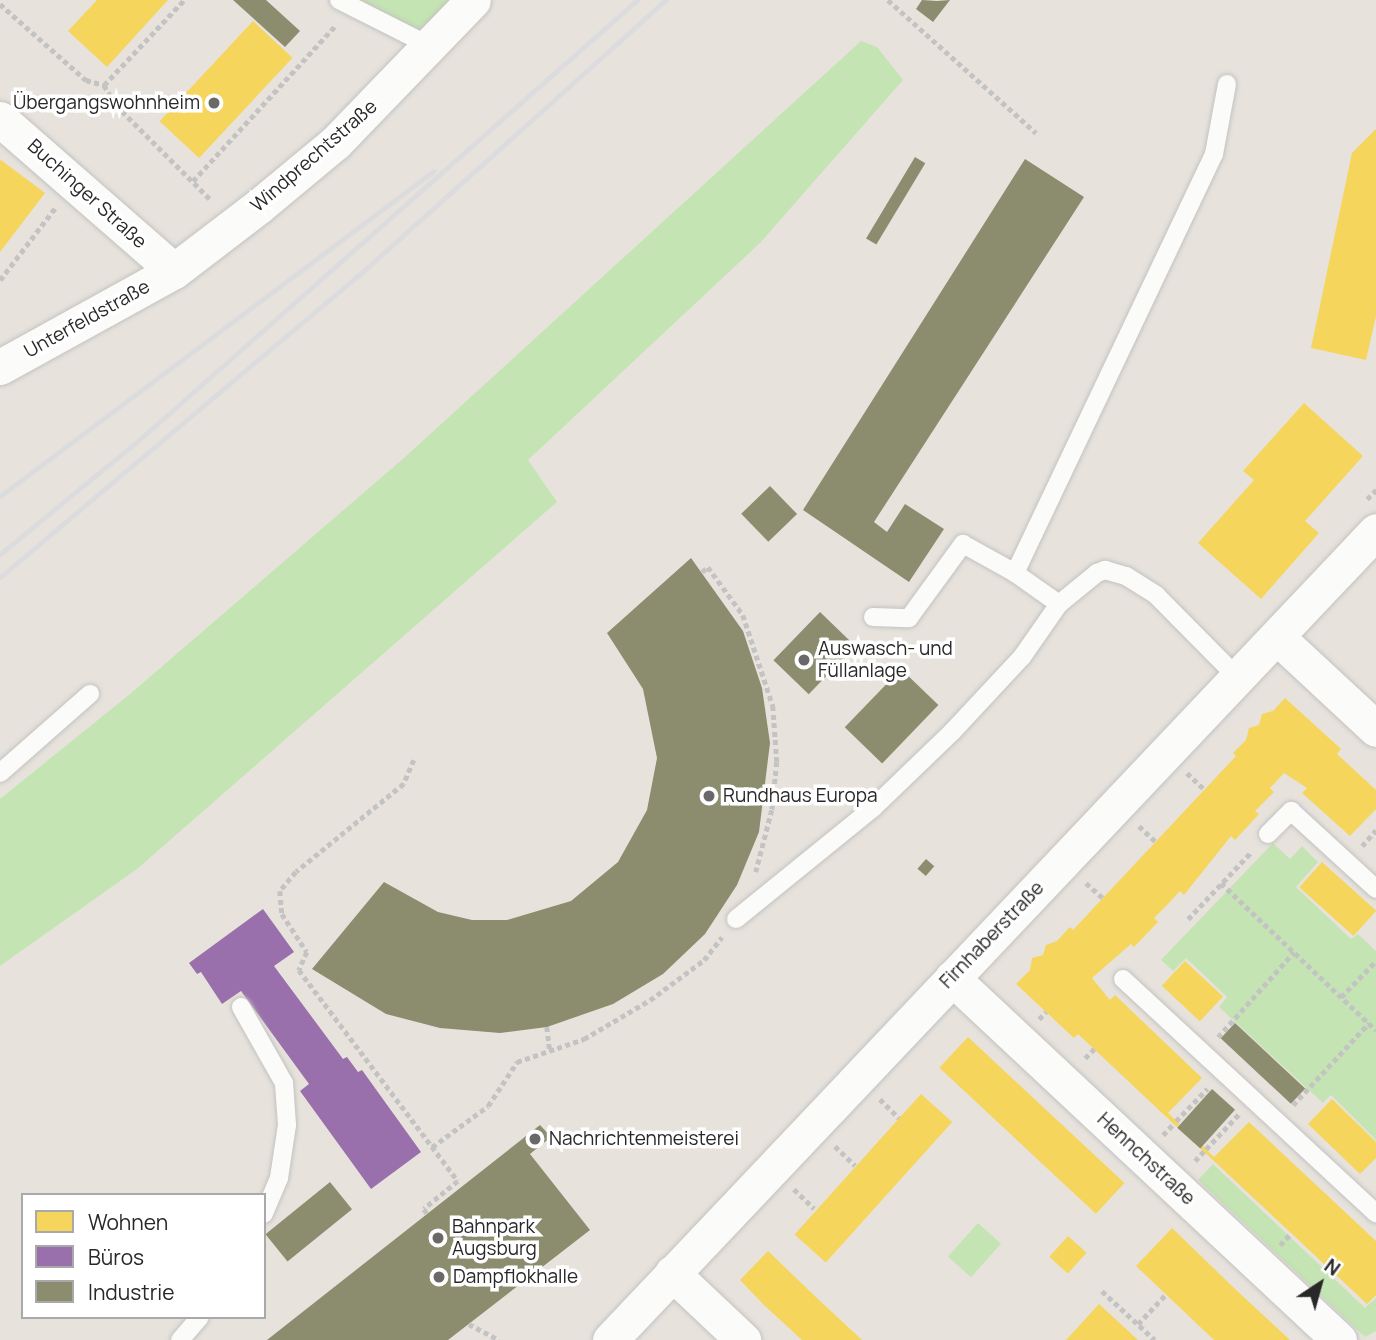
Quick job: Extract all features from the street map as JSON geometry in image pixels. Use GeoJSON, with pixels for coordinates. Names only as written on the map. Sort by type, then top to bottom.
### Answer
{"type":"FeatureCollection","features":[{"type":"Feature","properties":{"kind":"street","name":"Windprechtstraße"},"geometry":{"type":"LineString","coordinates":[[174,271],[336,142],[473,0]]}},
{"type":"Feature","properties":{"kind":"street","name":"Buchinger Straße"},"geometry":{"type":"LineString","coordinates":[[0,119],[174,271]]}},
{"type":"Feature","properties":{"kind":"street","name":"Unterfeldstraße"},"geometry":{"type":"LineString","coordinates":[[0,367],[174,271]]}},
{"type":"Feature","properties":{"kind":"street","name":"Firnhaberstraße"},"geometry":{"type":"LineString","coordinates":[[610,1340],[1376,531]]}},
{"type":"Feature","properties":{"kind":"street"},"geometry":{"type":"LineString","coordinates":[[1277,637],[1376,729]]}},
{"type":"Feature","properties":{"kind":"street","name":"Hennchstraße"},"geometry":{"type":"LineString","coordinates":[[952,978],[1339,1340]]}},
{"type":"Feature","properties":{"kind":"street"},"geometry":{"type":"LineString","coordinates":[[672,1273],[743,1340]]}},
{"type":"Feature","properties":{"kind":"lane"},"geometry":{"type":"LineString","coordinates":[[345,5],[430,46]]}},
{"type":"Feature","properties":{"kind":"lane"},"geometry":{"type":"LineString","coordinates":[[1015,573],[1214,154],[1227,84]]}},
{"type":"Feature","properties":{"kind":"lane"},"geometry":{"type":"LineString","coordinates":[[873,617],[909,618],[963,544],[1015,573],[1059,604]]}},
{"type":"Feature","properties":{"kind":"lane"},"geometry":{"type":"LineString","coordinates":[[736,919],[873,808],[942,742],[1022,657],[1059,604],[1097,573],[1105,570],[1126,576],[1156,596],[1238,678]]}},
{"type":"Feature","properties":{"kind":"lane"},"geometry":{"type":"LineString","coordinates":[[0,773],[90,694]]}},
{"type":"Feature","properties":{"kind":"lane"},"geometry":{"type":"LineString","coordinates":[[1269,834],[1291,811],[1376,889]]}},
{"type":"Feature","properties":{"kind":"lane"},"geometry":{"type":"LineString","coordinates":[[1124,979],[1376,1213]]}},
{"type":"Feature","properties":{"kind":"lane"},"geometry":{"type":"LineString","coordinates":[[241,1007],[284,1083],[288,1125],[279,1178],[266,1209]]}},
{"type":"Feature","properties":{"kind":"lane"},"geometry":{"type":"LineString","coordinates":[[180,1340],[198,1319]]}},
{"type":"Feature","properties":{"kind":"path"},"geometry":{"type":"LineString","coordinates":[[104,85],[184,0]]}},
{"type":"Feature","properties":{"kind":"path"},"geometry":{"type":"LineString","coordinates":[[888,0],[1036,132]]}},
{"type":"Feature","properties":{"kind":"path"},"geometry":{"type":"LineString","coordinates":[[1,3],[86,80],[104,85],[117,105],[212,201]]}},
{"type":"Feature","properties":{"kind":"path"},"geometry":{"type":"LineString","coordinates":[[192,181],[345,5]]}},
{"type":"Feature","properties":{"kind":"path"},"geometry":{"type":"LineString","coordinates":[[0,280],[75,183]]}},
{"type":"Feature","properties":{"kind":"path"},"geometry":{"type":"LineString","coordinates":[[432,1147],[488,1106],[517,1062],[584,1039],[650,1000],[704,960],[756,889],[756,870],[772,810],[777,762],[773,706],[743,615],[708,567],[702,572]]}},
{"type":"Feature","properties":{"kind":"path"},"geometry":{"type":"LineString","coordinates":[[414,760],[404,784],[296,872],[280,891],[282,914],[307,952],[299,970],[458,1181],[424,1209],[428,1215]]}},
{"type":"Feature","properties":{"kind":"path"},"geometry":{"type":"LineString","coordinates":[[1186,772],[1205,790]]}},
{"type":"Feature","properties":{"kind":"path"},"geometry":{"type":"LineString","coordinates":[[1138,825],[1156,842]]}},
{"type":"Feature","properties":{"kind":"path"},"geometry":{"type":"LineString","coordinates":[[1188,919],[1269,834]]}},
{"type":"Feature","properties":{"kind":"path"},"geometry":{"type":"LineString","coordinates":[[1085,882],[1103,898]]}},
{"type":"Feature","properties":{"kind":"path"},"geometry":{"type":"LineString","coordinates":[[1221,883],[1376,1030]]}},
{"type":"Feature","properties":{"kind":"path"},"geometry":{"type":"LineString","coordinates":[[1204,1053],[1294,952]]}},
{"type":"Feature","properties":{"kind":"path"},"geometry":{"type":"LineString","coordinates":[[1341,997],[1376,961]]}},
{"type":"Feature","properties":{"kind":"path"},"geometry":{"type":"LineString","coordinates":[[1278,1121],[1369,1023]]}},
{"type":"Feature","properties":{"kind":"path"},"geometry":{"type":"LineString","coordinates":[[547,1027],[550,1051]]}},
{"type":"Feature","properties":{"kind":"path"},"geometry":{"type":"LineString","coordinates":[[1176,1121],[1223,1072]]}},
{"type":"Feature","properties":{"kind":"path"},"geometry":{"type":"LineString","coordinates":[[1206,1149],[1253,1098]]}},
{"type":"Feature","properties":{"kind":"path"},"geometry":{"type":"LineString","coordinates":[[1102,1291],[1138,1324],[1148,1338],[1155,1340]]}},
{"type":"Feature","properties":{"kind":"path"},"geometry":{"type":"LineString","coordinates":[[1138,1324],[1166,1294]]}},
{"type":"Feature","properties":{"kind":"path"},"geometry":{"type":"LineString","coordinates":[[469,1324],[499,1340]]}},
{"type":"Feature","properties":{"kind":"green space"},"geometry":{"type":"Polygon","coordinates":[[[339,0],[473,0],[430,46],[339,0]]]}},
{"type":"Feature","properties":{"kind":"green space"},"geometry":{"type":"Polygon","coordinates":[[[861,41],[877,47],[903,80],[760,243],[528,460],[557,502],[137,869],[0,966],[0,799],[130,694],[405,457],[861,41]]]}},
{"type":"Feature","properties":{"kind":"green space"},"geometry":{"type":"Polygon","coordinates":[[[1273,843],[1290,859],[1302,846],[1318,862],[1296,887],[1351,939],[1358,934],[1376,951],[1376,1140],[1331,1095],[1323,1103],[1219,1007],[1227,997],[1186,958],[1173,971],[1161,960],[1273,843]]]}},
{"type":"Feature","properties":{"kind":"green space"},"geometry":{"type":"Polygon","coordinates":[[[1213,1164],[1365,1308],[1376,1298],[1376,1331],[1365,1337],[1198,1180],[1213,1164]]]}},
{"type":"Feature","properties":{"kind":"green space"},"geometry":{"type":"Polygon","coordinates":[[[978,1223],[1001,1244],[971,1277],[948,1256],[978,1223]]]}},
{"type":"Feature","properties":{"kind":"building: Wohnen","name":"Übergangswohnheim"},"geometry":{"type":"Polygon","coordinates":[[[97,0],[168,0],[107,67],[68,31],[97,0]]]}},
{"type":"Feature","properties":{"kind":"building: Wohnen","name":"Übergangswohnheim"},"geometry":{"type":"Polygon","coordinates":[[[253,21],[292,58],[199,158],[160,121],[253,21]]]}},
{"type":"Feature","properties":{"kind":"building: Wohnen"},"geometry":{"type":"Polygon","coordinates":[[[1376,129],[1376,316],[1366,360],[1311,348],[1352,153],[1376,129]]]}},
{"type":"Feature","properties":{"kind":"building: Wohnen"},"geometry":{"type":"Polygon","coordinates":[[[0,161],[45,193],[0,252],[0,161]]]}},
{"type":"Feature","properties":{"kind":"building: Wohnen"},"geometry":{"type":"Polygon","coordinates":[[[1304,403],[1363,456],[1305,521],[1319,533],[1261,599],[1198,543],[1254,480],[1243,471],[1304,403]]]}},
{"type":"Feature","properties":{"kind":"building: Wohnen"},"geometry":{"type":"Polygon","coordinates":[[[1285,698],[1341,749],[1337,754],[1376,790],[1376,809],[1350,836],[1302,793],[1307,788],[1284,773],[1270,788],[1274,792],[1255,811],[1259,814],[1235,840],[1231,836],[1184,895],[1180,891],[1154,918],[1158,922],[1134,947],[1131,944],[1092,978],[1110,1000],[1115,995],[1202,1078],[1168,1113],[1180,1124],[1177,1127],[1078,1034],[1074,1038],[1016,984],[1030,970],[1032,958],[1043,955],[1046,945],[1057,941],[1070,927],[1073,930],[1236,756],[1233,753],[1246,740],[1249,728],[1259,725],[1262,714],[1273,711],[1285,698]]]}},
{"type":"Feature","properties":{"kind":"building: Wohnen"},"geometry":{"type":"Polygon","coordinates":[[[1322,862],[1376,911],[1353,936],[1299,887],[1322,862]]]}},
{"type":"Feature","properties":{"kind":"building: Wohnen"},"geometry":{"type":"Polygon","coordinates":[[[1185,961],[1223,996],[1200,1021],[1162,986],[1185,961]]]}},
{"type":"Feature","properties":{"kind":"building: Wohnen"},"geometry":{"type":"Polygon","coordinates":[[[968,1037],[1125,1183],[1096,1214],[939,1068],[968,1037]]]}},
{"type":"Feature","properties":{"kind":"building: Wohnen"},"geometry":{"type":"Polygon","coordinates":[[[921,1094],[952,1122],[826,1263],[795,1234],[921,1094]]]}},
{"type":"Feature","properties":{"kind":"building: Wohnen"},"geometry":{"type":"Polygon","coordinates":[[[1332,1099],[1376,1142],[1376,1158],[1360,1174],[1308,1124],[1332,1099]]]}},
{"type":"Feature","properties":{"kind":"building: Wohnen"},"geometry":{"type":"Polygon","coordinates":[[[1249,1122],[1376,1241],[1376,1295],[1367,1304],[1200,1148],[1202,1145],[1214,1157],[1249,1122]]]}},
{"type":"Feature","properties":{"kind":"building: Wohnen"},"geometry":{"type":"Polygon","coordinates":[[[1172,1228],[1290,1340],[1214,1340],[1136,1266],[1172,1228]]]}},
{"type":"Feature","properties":{"kind":"building: Wohnen"},"geometry":{"type":"Polygon","coordinates":[[[1068,1236],[1087,1253],[1068,1274],[1049,1257],[1068,1236]]]}},
{"type":"Feature","properties":{"kind":"building: Wohnen"},"geometry":{"type":"Polygon","coordinates":[[[768,1251],[862,1340],[802,1340],[765,1306],[740,1280],[768,1251]]]}},
{"type":"Feature","properties":{"kind":"building: Wohnen"},"geometry":{"type":"Polygon","coordinates":[[[1099,1304],[1138,1340],[1066,1340],[1099,1304]]]}},
{"type":"Feature","properties":{"kind":"building: Büros"},"geometry":{"type":"Polygon","coordinates":[[[263,909],[294,952],[274,966],[343,1059],[347,1057],[358,1072],[362,1070],[421,1152],[371,1189],[300,1091],[309,1084],[241,991],[222,1004],[201,972],[197,974],[189,963],[263,909]]]}},
{"type":"Feature","properties":{"kind":"building: Industrie"},"geometry":{"type":"Polygon","coordinates":[[[233,0],[266,0],[300,31],[285,47],[233,0]]]}},
{"type":"Feature","properties":{"kind":"building: Industrie"},"geometry":{"type":"Polygon","coordinates":[[[922,0],[950,0],[933,22],[916,9],[922,0]]]}},
{"type":"Feature","properties":{"kind":"building: Industrie"},"geometry":{"type":"Polygon","coordinates":[[[915,157],[925,163],[876,245],[866,238],[915,157]]]}},
{"type":"Feature","properties":{"kind":"building: Industrie"},"geometry":{"type":"Polygon","coordinates":[[[1025,159],[1084,197],[874,522],[887,532],[905,504],[944,529],[909,582],[803,510],[1025,159]]]}},
{"type":"Feature","properties":{"kind":"building: Industrie"},"geometry":{"type":"Polygon","coordinates":[[[770,486],[797,514],[768,542],[741,514],[770,486]]]}},
{"type":"Feature","properties":{"kind":"building: Industrie","name":"Rundhaus Europa"},"geometry":{"type":"Polygon","coordinates":[[[691,558],[743,631],[762,688],[770,743],[759,832],[737,885],[705,934],[663,974],[613,1004],[547,1027],[500,1033],[440,1028],[386,1014],[312,969],[384,882],[438,912],[472,920],[507,920],[571,901],[618,862],[647,810],[657,758],[643,689],[607,633],[691,558]]]}},
{"type":"Feature","properties":{"kind":"building: Industrie"},"geometry":{"type":"Polygon","coordinates":[[[820,612],[855,646],[809,694],[773,660],[820,612]]]}},
{"type":"Feature","properties":{"kind":"building: Industrie"},"geometry":{"type":"Polygon","coordinates":[[[901,669],[938,705],[882,763],[845,727],[901,669]]]}},
{"type":"Feature","properties":{"kind":"building: Industrie"},"geometry":{"type":"Polygon","coordinates":[[[926,859],[934,866],[926,876],[917,869],[926,859]]]}},
{"type":"Feature","properties":{"kind":"building: Industrie"},"geometry":{"type":"Polygon","coordinates":[[[1235,1023],[1305,1088],[1291,1104],[1221,1038],[1235,1023]]]}},
{"type":"Feature","properties":{"kind":"building: Industrie"},"geometry":{"type":"Polygon","coordinates":[[[1212,1089],[1235,1110],[1200,1148],[1177,1128],[1212,1089]]]}},
{"type":"Feature","properties":{"kind":"building: Industrie","name":"Dampflokhalle"},"geometry":{"type":"Polygon","coordinates":[[[540,1125],[551,1137],[530,1154],[590,1230],[448,1340],[267,1340],[540,1125]]]}},
{"type":"Feature","properties":{"kind":"building: Industrie"},"geometry":{"type":"Polygon","coordinates":[[[330,1182],[352,1209],[288,1261],[266,1234],[330,1182]]]}},
{"type":"Feature","properties":{"kind":"railway"},"geometry":{"type":"LineString","coordinates":[[0,554],[140,439],[637,0]]}},
{"type":"Feature","properties":{"kind":"railway"},"geometry":{"type":"LineString","coordinates":[[0,577],[359,275],[666,0]]}},
{"type":"Feature","properties":{"kind":"railway"},"geometry":{"type":"LineString","coordinates":[[0,496],[434,171]]}},
{"type":"Feature","properties":{"kind":"place","name":"Übergangswohnheim"},"geometry":{"type":"Point","coordinates":[214,103]}},
{"type":"Feature","properties":{"kind":"place","name":"Auswasch- und Füllanlage"},"geometry":{"type":"Point","coordinates":[804,660]}},
{"type":"Feature","properties":{"kind":"place","name":"Rundhaus Europa"},"geometry":{"type":"Point","coordinates":[709,796]}},
{"type":"Feature","properties":{"kind":"place","name":"Nachrichtenmeisterei"},"geometry":{"type":"Point","coordinates":[535,1139]}},
{"type":"Feature","properties":{"kind":"place","name":"Bahnpark Augsburg"},"geometry":{"type":"Point","coordinates":[438,1238]}},
{"type":"Feature","properties":{"kind":"place","name":"Dampflokhalle"},"geometry":{"type":"Point","coordinates":[439,1277]}}]}
